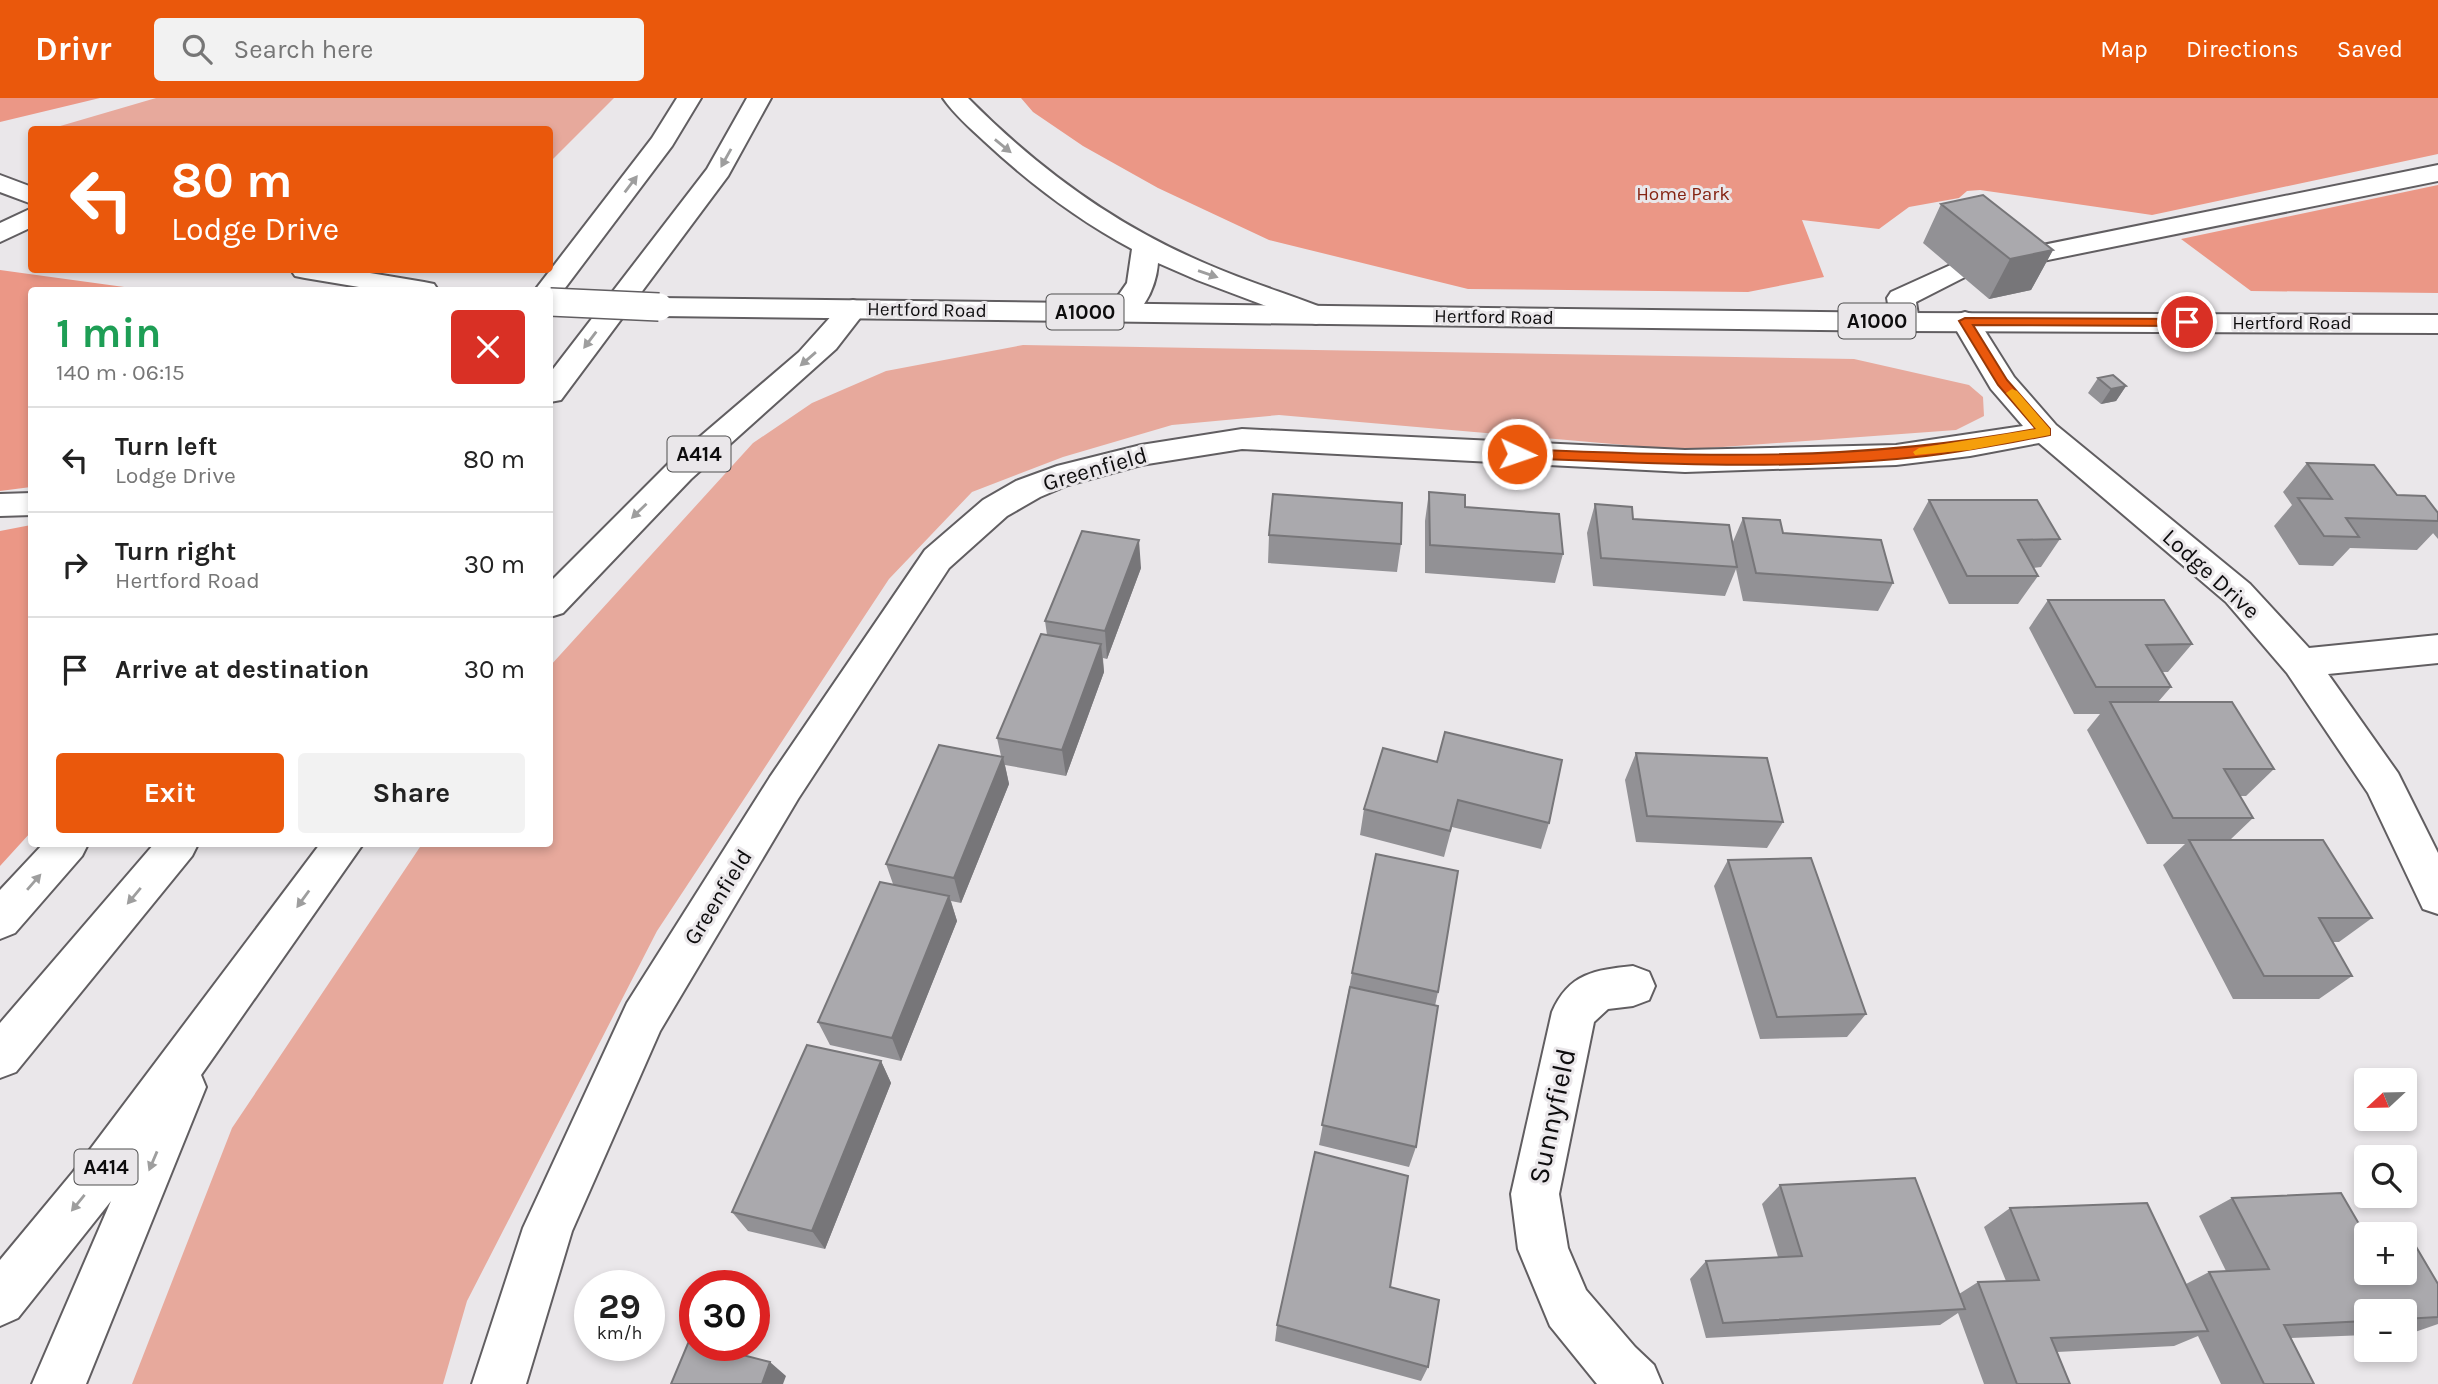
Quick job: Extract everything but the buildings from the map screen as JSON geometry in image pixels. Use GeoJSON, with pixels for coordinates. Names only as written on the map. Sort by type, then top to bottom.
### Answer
{"type":"FeatureCollection","features":[{"type":"Feature","properties":{"kind":"main road"},"geometry":{"type":"LineString","coordinates":[[551,287],[663,141],[689,98]]}},
{"type":"Feature","properties":{"kind":"main road"},"geometry":{"type":"LineString","coordinates":[[553,389],[719,171],[759,98]]}},
{"type":"Feature","properties":{"kind":"main road"},"geometry":{"type":"LineString","coordinates":[[955,98],[987,134],[1064,195],[1146,246],[1193,269],[1316,315]]}},
{"type":"Feature","properties":{"kind":"main road"},"geometry":{"type":"LineString","coordinates":[[1997,262],[2438,173]]}},
{"type":"Feature","properties":{"kind":"main road"},"geometry":{"type":"LineString","coordinates":[[0,234],[17,198]]}},
{"type":"Feature","properties":{"kind":"main road"},"geometry":{"type":"LineString","coordinates":[[553,268],[590,239]]}},
{"type":"Feature","properties":{"kind":"main road"},"geometry":{"type":"LineString","coordinates":[[1119,313],[1138,295],[1142,286],[1146,246]]}},
{"type":"Feature","properties":{"kind":"main road"},"geometry":{"type":"LineString","coordinates":[[1905,322],[1901,298],[1955,271]]}},
{"type":"Feature","properties":{"kind":"main road"},"geometry":{"type":"LineString","coordinates":[[323,273],[406,287]]}},
{"type":"Feature","properties":{"kind":"main road"},"geometry":{"type":"LineString","coordinates":[[528,287],[546,273]]}},
{"type":"Feature","properties":{"kind":"main road","name":"Hertford Road"},"geometry":{"type":"LineString","coordinates":[[553,302],[659,307],[1119,313],[1905,322],[2438,324]]}},
{"type":"Feature","properties":{"kind":"main road","name":"A414"},"geometry":{"type":"LineString","coordinates":[[553,601],[624,525],[723,431],[838,332],[853,309]]}},
{"type":"Feature","properties":{"kind":"main road","name":"Lodge Drive"},"geometry":{"type":"LineString","coordinates":[[1965,321],[2003,382],[2045,432],[2238,593],[2300,663],[2384,784],[2438,896]]}},
{"type":"Feature","properties":{"kind":"main road","name":"Greenfield"},"geometry":{"type":"LineString","coordinates":[[499,1384],[548,1228],[643,1018],[784,788],[937,559],[995,508],[1028,489],[1093,466],[1198,444],[1242,439],[1685,461],[1896,455],[1970,446],[2045,432]]}},
{"type":"Feature","properties":{"kind":"main road"},"geometry":{"type":"LineString","coordinates":[[0,505],[28,503]]}},
{"type":"Feature","properties":{"kind":"main road"},"geometry":{"type":"LineString","coordinates":[[2300,663],[2438,649]]}},
{"type":"Feature","properties":{"kind":"main road"},"geometry":{"type":"LineString","coordinates":[[0,920],[65,847]]}},
{"type":"Feature","properties":{"kind":"main road"},"geometry":{"type":"LineString","coordinates":[[0,1057],[175,847]]}},
{"type":"Feature","properties":{"kind":"main road","name":"A414"},"geometry":{"type":"LineString","coordinates":[[0,1300],[90,1189],[341,847]]}},
{"type":"Feature","properties":{"kind":"main road","name":"Sunnyfield"},"geometry":{"type":"LineString","coordinates":[[1633,986],[1597,990],[1574,1012],[1535,1194],[1543,1249],[1568,1308],[1616,1366],[1635,1384]]}},
{"type":"Feature","properties":{"kind":"main road"},"geometry":{"type":"LineString","coordinates":[[59,1384],[207,1030]]}},
{"type":"Feature","properties":{"kind":"shaded area"},"geometry":{"type":"Polygon","coordinates":[[[156,98],[614,98],[553,159],[553,126],[60,126],[156,98]]]}},
{"type":"Feature","properties":{"kind":"shaded area"},"geometry":{"type":"Polygon","coordinates":[[[1023,345],[1854,359],[1969,385],[1983,397],[1984,416],[1956,430],[1682,450],[1279,415],[1172,425],[1063,457],[972,492],[889,579],[657,931],[467,1301],[443,1384],[132,1384],[232,1128],[420,847],[553,847],[553,663],[753,443],[812,403],[886,371],[1023,345]]]}},
{"type":"Feature","properties":{"kind":"green space"},"geometry":{"type":"Polygon","coordinates":[[[0,98],[100,98],[0,122],[0,98]]]}},
{"type":"Feature","properties":{"kind":"green space","name":"Home Park"},"geometry":{"type":"Polygon","coordinates":[[[1021,98],[2438,98],[2438,154],[2152,215],[1980,190],[1967,191],[1959,198],[1909,207],[1879,229],[1802,220],[1824,277],[1748,292],[1468,289],[1269,240],[1158,188],[1083,146],[1033,112],[1021,98]]]}},
{"type":"Feature","properties":{"kind":"green space"},"geometry":{"type":"Polygon","coordinates":[[[2438,185],[2438,293],[2251,291],[2181,239],[2438,185]]]}},
{"type":"Feature","properties":{"kind":"green space"},"geometry":{"type":"Polygon","coordinates":[[[0,270],[124,287],[28,287],[28,487],[0,491],[0,270]]]}},
{"type":"Feature","properties":{"kind":"green space"},"geometry":{"type":"Polygon","coordinates":[[[28,526],[28,835],[0,866],[0,531],[28,526]]]}},
{"type":"Feature","properties":{"kind":"slow traffic"},"geometry":{"type":"LineString","coordinates":[[1919,452],[2045,432],[2012,393]]}},
{"type":"Feature","properties":{"kind":"route"},"geometry":{"type":"LineString","coordinates":[[1517,454],[1685,461],[1896,455],[1970,446],[2045,432],[2003,382],[1965,321],[2187,322]]}}]}
